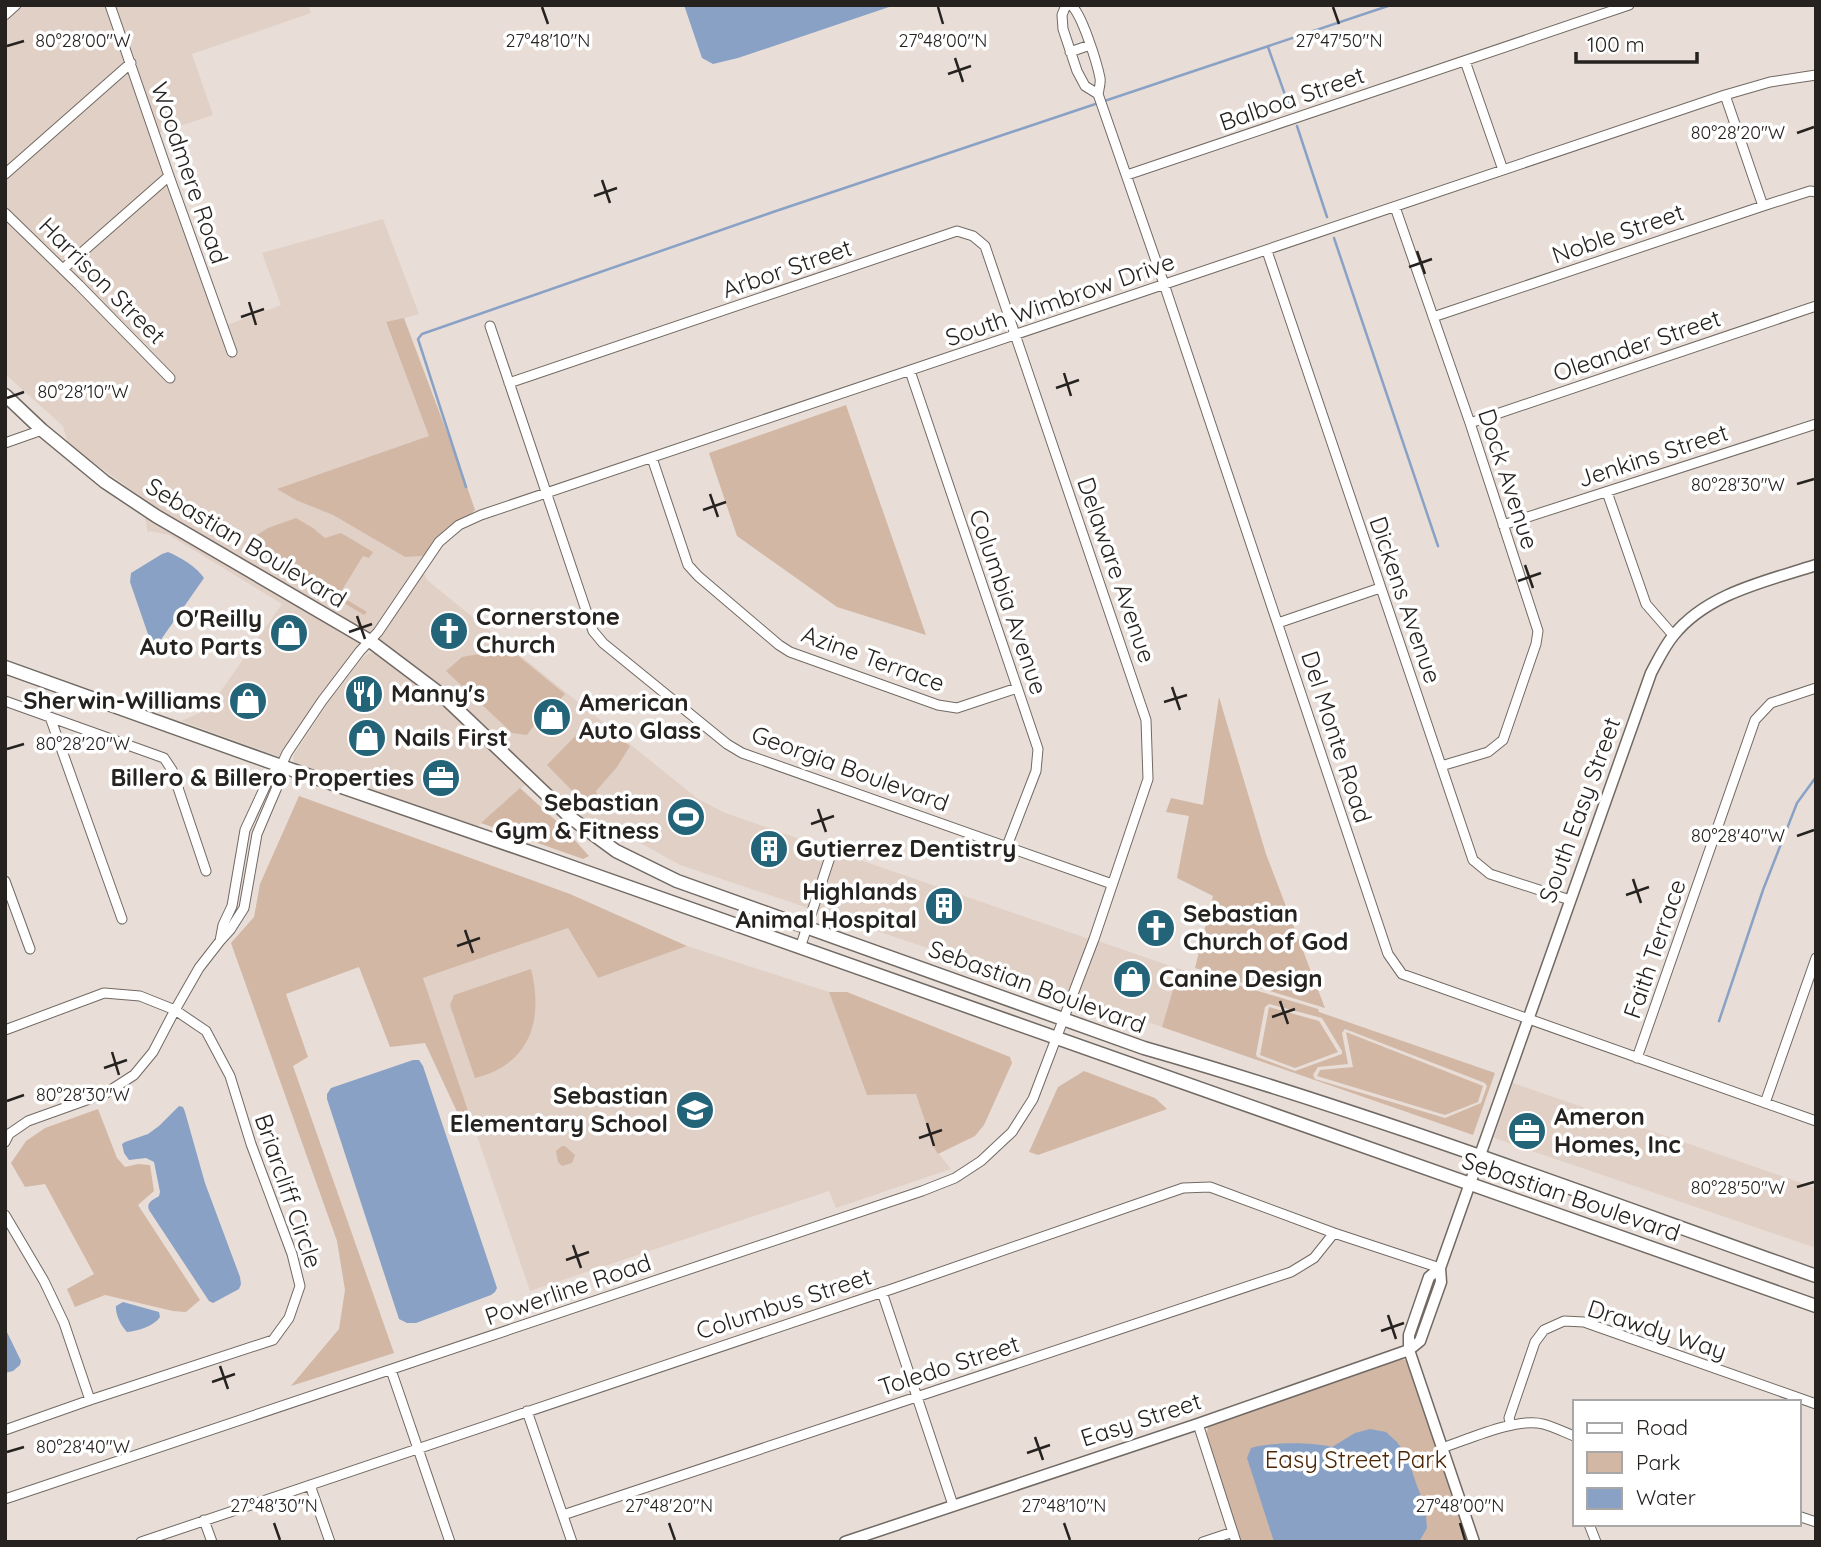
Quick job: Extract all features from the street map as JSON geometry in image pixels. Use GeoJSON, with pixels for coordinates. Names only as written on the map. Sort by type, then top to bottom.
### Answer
{"type":"FeatureCollection","features":[{"type":"Feature","properties":{"kind":"main road","name":"Sebastian Boulevard"},"geometry":{"type":"LineString","coordinates":[[5,395],[42,430],[105,482],[161,520],[370,640],[443,696],[571,818],[616,851],[677,881],[1144,1048],[1211,1067],[1480,1155],[1816,1276]]}},
{"type":"Feature","properties":{"kind":"main road","name":"Sebastian Boulevard"},"geometry":{"type":"LineString","coordinates":[[5,667],[1816,1307]]}},
{"type":"Feature","properties":{"kind":"street"},"geometry":{"type":"LineString","coordinates":[[5,15],[16,5]]}},
{"type":"Feature","properties":{"kind":"street","name":"Woodmere Road"},"geometry":{"type":"LineString","coordinates":[[110,5],[232,352]]}},
{"type":"Feature","properties":{"kind":"street"},"geometry":{"type":"LineString","coordinates":[[1069,5],[1076,9],[1090,45],[1101,80],[1098,94],[1085,86],[1070,52],[1062,15],[1069,5]]}},
{"type":"Feature","properties":{"kind":"street","name":"Balboa Street"},"geometry":{"type":"LineString","coordinates":[[1127,175],[1629,5]]}},
{"type":"Feature","properties":{"kind":"street"},"geometry":{"type":"LineString","coordinates":[[1070,52],[1090,45]]}},
{"type":"Feature","properties":{"kind":"street"},"geometry":{"type":"LineString","coordinates":[[1465,61],[1503,170]]}},
{"type":"Feature","properties":{"kind":"street"},"geometry":{"type":"LineString","coordinates":[[5,174],[131,63]]}},
{"type":"Feature","properties":{"kind":"street","name":"South Wimbrow Drive"},"geometry":{"type":"LineString","coordinates":[[281,766],[322,701],[381,627],[439,542],[459,525],[481,515],[1725,95],[1770,82],[1816,75]]}},
{"type":"Feature","properties":{"kind":"street","name":"Del Monte Road"},"geometry":{"type":"LineString","coordinates":[[1098,94],[1388,954],[1402,974],[1816,1121]]}},
{"type":"Feature","properties":{"kind":"street"},"geometry":{"type":"LineString","coordinates":[[1725,95],[1763,206]]}},
{"type":"Feature","properties":{"kind":"street"},"geometry":{"type":"LineString","coordinates":[[63,269],[169,176]]}},
{"type":"Feature","properties":{"kind":"street","name":"Noble Street"},"geometry":{"type":"LineString","coordinates":[[1433,317],[1763,206],[1810,191],[1816,192]]}},
{"type":"Feature","properties":{"kind":"street","name":"Dock Avenue"},"geometry":{"type":"LineString","coordinates":[[1395,207],[1538,631],[1503,740],[1488,752],[1441,766]]}},
{"type":"Feature","properties":{"kind":"street","name":"Harrison Street"},"geometry":{"type":"LineString","coordinates":[[5,214],[170,378]]}},
{"type":"Feature","properties":{"kind":"street","name":"Arbor Street"},"geometry":{"type":"LineString","coordinates":[[509,383],[957,232],[973,236],[985,246],[1016,335]]}},
{"type":"Feature","properties":{"kind":"street","name":"Dickens Avenue"},"geometry":{"type":"LineString","coordinates":[[1267,251],[1473,860],[1490,874],[1570,900]]}},
{"type":"Feature","properties":{"kind":"street","name":"Oleander Street"},"geometry":{"type":"LineString","coordinates":[[1470,423],[1816,306]]}},
{"type":"Feature","properties":{"kind":"street","name":"Georgia Boulevard"},"geometry":{"type":"LineString","coordinates":[[490,326],[593,631],[603,643],[727,744],[742,753],[1112,884]]}},
{"type":"Feature","properties":{"kind":"street","name":"Delaware Avenue"},"geometry":{"type":"LineString","coordinates":[[1016,335],[1146,720],[1148,779],[1064,1019]]}},
{"type":"Feature","properties":{"kind":"street","name":"Columbia Avenue"},"geometry":{"type":"LineString","coordinates":[[910,371],[1038,749],[1036,771],[1007,846]]}},
{"type":"Feature","properties":{"kind":"street","name":"Jenkins Street"},"geometry":{"type":"LineString","coordinates":[[1503,525],[1816,424]]}},
{"type":"Feature","properties":{"kind":"street"},"geometry":{"type":"LineString","coordinates":[[5,443],[42,430]]}},
{"type":"Feature","properties":{"kind":"street","name":"Azine Terrace"},"geometry":{"type":"LineString","coordinates":[[652,458],[688,565],[790,652],[938,705],[957,708],[1017,688]]}},
{"type":"Feature","properties":{"kind":"street"},"geometry":{"type":"LineString","coordinates":[[1607,492],[1646,604],[1674,635]]}},
{"type":"Feature","properties":{"kind":"street","name":"South Easy Street"},"geometry":{"type":"LineString","coordinates":[[1480,1155],[1651,673],[1674,635],[1712,603],[1736,591],[1816,565]]}},
{"type":"Feature","properties":{"kind":"street"},"geometry":{"type":"LineString","coordinates":[[1278,623],[1380,588]]}},
{"type":"Feature","properties":{"kind":"street","name":"Faith Terrace"},"geometry":{"type":"LineString","coordinates":[[1637,1058],[1755,720],[1771,703],[1816,688]]}},
{"type":"Feature","properties":{"kind":"street"},"geometry":{"type":"LineString","coordinates":[[5,701],[164,758],[172,770],[206,871]]}},
{"type":"Feature","properties":{"kind":"street"},"geometry":{"type":"LineString","coordinates":[[50,717],[122,919]]}},
{"type":"Feature","properties":{"kind":"street"},"geometry":{"type":"LineString","coordinates":[[220,941],[223,925],[232,906],[245,830],[270,776],[281,766]]}},
{"type":"Feature","properties":{"kind":"street"},"geometry":{"type":"LineString","coordinates":[[5,1142],[9,1134],[28,1121],[106,1093],[134,1075],[153,1052],[199,968],[244,908],[257,834],[280,780],[281,766]]}},
{"type":"Feature","properties":{"kind":"street"},"geometry":{"type":"LineString","coordinates":[[800,948],[833,848]]}},
{"type":"Feature","properties":{"kind":"street"},"geometry":{"type":"LineString","coordinates":[[5,881],[30,949]]}},
{"type":"Feature","properties":{"kind":"street"},"geometry":{"type":"LineString","coordinates":[[1765,1102],[1816,958]]}},
{"type":"Feature","properties":{"kind":"street","name":"Briarcliff Circle"},"geometry":{"type":"LineString","coordinates":[[5,1030],[104,993],[140,996],[174,1010],[205,1031],[230,1076],[250,1144],[292,1254],[300,1286],[289,1318],[273,1340],[5,1430]]}},
{"type":"Feature","properties":{"kind":"street","name":"Powerline Road"},"geometry":{"type":"LineString","coordinates":[[5,1499],[955,1178],[981,1161],[1012,1132],[1033,1099],[1064,1019]]}},
{"type":"Feature","properties":{"kind":"street"},"geometry":{"type":"LineString","coordinates":[[1474,1542],[1409,1350],[1420,1342],[1441,1282],[1440,1268],[1480,1155]]}},
{"type":"Feature","properties":{"kind":"street","name":"Columbus Street"},"geometry":{"type":"LineString","coordinates":[[141,1542],[1183,1188],[1210,1187],[1334,1233],[1440,1268]]}},
{"type":"Feature","properties":{"kind":"street"},"geometry":{"type":"LineString","coordinates":[[5,1215],[44,1281],[64,1322],[90,1400]]}},
{"type":"Feature","properties":{"kind":"street","name":"Toledo Street"},"geometry":{"type":"LineString","coordinates":[[563,1516],[1290,1272],[1314,1258],[1334,1233]]}},
{"type":"Feature","properties":{"kind":"street"},"geometry":{"type":"LineString","coordinates":[[882,1292],[954,1505]]}},
{"type":"Feature","properties":{"kind":"street","name":"Drawdy Way"},"geometry":{"type":"LineString","coordinates":[[1511,1425],[1509,1418],[1535,1342],[1544,1330],[1564,1321],[1584,1322],[1816,1405]]}},
{"type":"Feature","properties":{"kind":"street","name":"Easy Street"},"geometry":{"type":"LineString","coordinates":[[845,1542],[1409,1350]]}},
{"type":"Feature","properties":{"kind":"street"},"geometry":{"type":"LineString","coordinates":[[391,1370],[450,1542]]}},
{"type":"Feature","properties":{"kind":"street"},"geometry":{"type":"LineString","coordinates":[[527,1411],[572,1542]]}},
{"type":"Feature","properties":{"kind":"street"},"geometry":{"type":"LineString","coordinates":[[1443,1448],[1511,1425],[1529,1422],[1543,1424],[1573,1436]]}},
{"type":"Feature","properties":{"kind":"street"},"geometry":{"type":"LineString","coordinates":[[1198,1424],[1236,1542]]}},
{"type":"Feature","properties":{"kind":"street"},"geometry":{"type":"LineString","coordinates":[[310,1485],[330,1542]]}},
{"type":"Feature","properties":{"kind":"street"},"geometry":{"type":"LineString","coordinates":[[204,1520],[212,1542]]}},
{"type":"Feature","properties":{"kind":"street"},"geometry":{"type":"LineString","coordinates":[[1203,1542],[1233,1532]]}},
{"type":"Feature","properties":{"kind":"shaded area"},"geometry":{"type":"Polygon","coordinates":[[[23,5],[105,5],[125,62],[5,168],[5,21],[23,5]]]}},
{"type":"Feature","properties":{"kind":"shaded area"},"geometry":{"type":"Polygon","coordinates":[[[115,5],[308,5],[311,13],[192,54],[213,115],[159,133],[115,5]]]}},
{"type":"Feature","properties":{"kind":"shaded area"},"geometry":{"type":"Polygon","coordinates":[[[128,71],[163,175],[64,263],[5,207],[5,180],[128,71]]]}},
{"type":"Feature","properties":{"kind":"shaded area"},"geometry":{"type":"Polygon","coordinates":[[[166,184],[229,358],[238,355],[227,325],[281,305],[262,253],[383,219],[419,314],[386,323],[430,436],[298,501],[333,515],[405,557],[423,556],[369,635],[141,500],[140,496],[68,444],[63,426],[5,374],[5,220],[169,383],[176,378],[70,269],[166,184]]]}},
{"type":"Feature","properties":{"kind":"shaded area"},"geometry":{"type":"Polygon","coordinates":[[[144,513],[363,642],[318,699],[280,757],[181,721],[208,709],[282,604],[169,535],[150,531],[148,533],[144,513]]]}},
{"type":"Feature","properties":{"kind":"shaded area"},"geometry":{"type":"Polygon","coordinates":[[[423,571],[427,580],[698,799],[723,812],[828,849],[808,908],[680,865],[608,825],[605,837],[575,815],[376,640],[423,571]]]}},
{"type":"Feature","properties":{"kind":"shaded area"},"geometry":{"type":"Polygon","coordinates":[[[370,653],[378,654],[429,692],[528,782],[475,829],[300,768],[294,763],[293,756],[330,700],[363,657],[370,653]]]}},
{"type":"Feature","properties":{"kind":"shaded area"},"geometry":{"type":"Polygon","coordinates":[[[837,852],[1089,939],[1068,995],[817,911],[837,852]]]}},
{"type":"Feature","properties":{"kind":"shaded area","name":"Sebastian Elementary School"},"geometry":{"type":"Polygon","coordinates":[[[568,928],[598,978],[687,946],[829,992],[867,1095],[917,1094],[934,1148],[951,1169],[836,1208],[829,1191],[530,1291],[423,978],[568,928]]]}},
{"type":"Feature","properties":{"kind":"shaded area"},"geometry":{"type":"Polygon","coordinates":[[[1098,941],[1179,969],[1162,1027],[1077,997],[1098,941]]]}},
{"type":"Feature","properties":{"kind":"shaded area"},"geometry":{"type":"Polygon","coordinates":[[[1513,1083],[1816,1188],[1816,1248],[1494,1138],[1513,1083]]]}},
{"type":"Feature","properties":{"kind":"green space"},"geometry":{"type":"Polygon","coordinates":[[[404,318],[475,510],[436,539],[423,556],[405,557],[333,515],[277,489],[429,436],[386,322],[404,318]]]}},
{"type":"Feature","properties":{"kind":"green space"},"geometry":{"type":"Polygon","coordinates":[[[846,405],[926,635],[837,607],[737,536],[709,453],[846,405]]]}},
{"type":"Feature","properties":{"kind":"green space"},"geometry":{"type":"Polygon","coordinates":[[[296,518],[325,538],[341,533],[373,552],[369,558],[363,556],[339,595],[367,612],[364,615],[244,543],[268,528],[296,518]]]}},
{"type":"Feature","properties":{"kind":"green space"},"geometry":{"type":"Polygon","coordinates":[[[505,645],[565,694],[527,735],[512,733],[446,671],[462,657],[505,645]]]}},
{"type":"Feature","properties":{"kind":"green space"},"geometry":{"type":"Polygon","coordinates":[[[1219,697],[1266,854],[1325,1008],[1195,968],[1213,896],[1177,878],[1189,816],[1166,812],[1171,798],[1203,805],[1219,697]]]}},
{"type":"Feature","properties":{"kind":"green space"},"geometry":{"type":"Polygon","coordinates":[[[584,727],[604,727],[630,746],[617,767],[596,791],[597,796],[587,806],[547,765],[584,727]]]}},
{"type":"Feature","properties":{"kind":"green space"},"geometry":{"type":"Polygon","coordinates":[[[520,788],[564,828],[589,856],[583,859],[481,823],[520,788]]]}},
{"type":"Feature","properties":{"kind":"green space"},"geometry":{"type":"Polygon","coordinates":[[[299,796],[570,894],[687,946],[598,978],[568,928],[423,978],[473,1125],[459,1116],[425,1043],[390,1047],[359,967],[286,994],[308,1057],[293,1066],[394,1353],[291,1386],[339,1329],[345,1290],[337,1241],[231,943],[254,917],[260,884],[299,796]]]}},
{"type":"Feature","properties":{"kind":"green space"},"geometry":{"type":"Polygon","coordinates":[[[531,969],[535,1006],[528,1038],[509,1062],[475,1078],[450,1005],[454,995],[531,969]]]}},
{"type":"Feature","properties":{"kind":"green space"},"geometry":{"type":"Polygon","coordinates":[[[1179,969],[1318,1009],[1319,1012],[1495,1073],[1473,1135],[1162,1027],[1179,969]],[[1269,1004],[1265,1007],[1257,1057],[1295,1071],[1342,1054],[1322,1018],[1269,1004]],[[1345,1029],[1342,1033],[1348,1064],[1318,1067],[1313,1075],[1315,1079],[1445,1118],[1481,1103],[1487,1086],[1485,1083],[1345,1029]]]}},
{"type":"Feature","properties":{"kind":"green space"},"geometry":{"type":"Polygon","coordinates":[[[829,992],[847,992],[1010,1057],[1012,1063],[984,1125],[975,1136],[938,1154],[916,1094],[867,1095],[829,992]]]}},
{"type":"Feature","properties":{"kind":"green space"},"geometry":{"type":"Polygon","coordinates":[[[1269,1007],[1319,1021],[1338,1052],[1295,1068],[1260,1055],[1269,1007]]]}},
{"type":"Feature","properties":{"kind":"green space"},"geometry":{"type":"Polygon","coordinates":[[[1346,1032],[1483,1086],[1478,1102],[1445,1115],[1317,1076],[1320,1070],[1353,1067],[1346,1032]]]}},
{"type":"Feature","properties":{"kind":"green space"},"geometry":{"type":"Polygon","coordinates":[[[1084,1071],[1155,1098],[1167,1109],[1038,1155],[1029,1152],[1058,1087],[1084,1071]]]}},
{"type":"Feature","properties":{"kind":"green space"},"geometry":{"type":"Polygon","coordinates":[[[98,1109],[117,1158],[125,1167],[150,1165],[154,1191],[138,1205],[200,1300],[186,1312],[105,1295],[75,1307],[67,1289],[94,1274],[45,1184],[25,1187],[11,1163],[26,1141],[45,1128],[98,1109]]]}},
{"type":"Feature","properties":{"kind":"green space"},"geometry":{"type":"Polygon","coordinates":[[[562,1146],[575,1155],[572,1163],[562,1166],[558,1162],[556,1151],[562,1146]]]}},
{"type":"Feature","properties":{"kind":"green space","name":"Easy Street Park"},"geometry":{"type":"Polygon","coordinates":[[[1399,1359],[1406,1360],[1411,1368],[1471,1542],[1241,1542],[1206,1437],[1208,1427],[1215,1421],[1399,1359]]]}},
{"type":"Feature","properties":{"kind":"water"},"geometry":{"type":"Polygon","coordinates":[[[684,5],[895,5],[713,64],[702,58],[684,5]]]}},
{"type":"Feature","properties":{"kind":"water"},"geometry":{"type":"Polygon","coordinates":[[[168,552],[188,563],[204,578],[160,641],[154,645],[130,582],[131,573],[168,552]]]}},
{"type":"Feature","properties":{"kind":"water"},"geometry":{"type":"Polygon","coordinates":[[[419,1060],[423,1066],[497,1288],[491,1295],[416,1323],[407,1323],[399,1319],[327,1094],[331,1088],[419,1060]]]}},
{"type":"Feature","properties":{"kind":"water"},"geometry":{"type":"Polygon","coordinates":[[[179,1106],[183,1107],[185,1112],[205,1183],[240,1277],[239,1289],[213,1303],[209,1301],[149,1210],[149,1203],[159,1196],[160,1192],[154,1162],[146,1158],[129,1160],[122,1144],[148,1134],[179,1106]]]}},
{"type":"Feature","properties":{"kind":"water"},"geometry":{"type":"Polygon","coordinates":[[[123,1302],[159,1312],[160,1317],[154,1323],[127,1332],[116,1309],[116,1306],[123,1302]]]}},
{"type":"Feature","properties":{"kind":"water"},"geometry":{"type":"Polygon","coordinates":[[[5,1328],[21,1361],[13,1371],[5,1373],[5,1328]]]}},
{"type":"Feature","properties":{"kind":"water"},"geometry":{"type":"Polygon","coordinates":[[[1370,1429],[1386,1432],[1407,1456],[1425,1505],[1427,1528],[1419,1542],[1274,1542],[1247,1458],[1251,1448],[1291,1443],[1332,1447],[1355,1433],[1370,1429]]]}},
{"type":"Feature","properties":{"kind":"waterway"},"geometry":{"type":"LineString","coordinates":[[466,487],[418,339],[422,334],[773,212],[1391,5]]}},
{"type":"Feature","properties":{"kind":"waterway"},"geometry":{"type":"LineString","coordinates":[[1268,47],[1289,106]]}},
{"type":"Feature","properties":{"kind":"waterway"},"geometry":{"type":"LineString","coordinates":[[1297,126],[1327,217]]}},
{"type":"Feature","properties":{"kind":"waterway"},"geometry":{"type":"LineString","coordinates":[[1334,238],[1438,546]]}},
{"type":"Feature","properties":{"kind":"waterway"},"geometry":{"type":"LineString","coordinates":[[1719,1021],[1763,890],[1797,803],[1816,777]]}},
{"type":"Feature","properties":{"kind":"place","name":"Cornerstone Church"},"geometry":{"type":"Point","coordinates":[449,631]}},
{"type":"Feature","properties":{"kind":"place","name":"O'Reilly Auto Parts"},"geometry":{"type":"Point","coordinates":[289,633]}},
{"type":"Feature","properties":{"kind":"place","name":"Manny's"},"geometry":{"type":"Point","coordinates":[364,694]}},
{"type":"Feature","properties":{"kind":"place","name":"Sherwin-Williams"},"geometry":{"type":"Point","coordinates":[248,701]}},
{"type":"Feature","properties":{"kind":"place","name":"American Auto Glass"},"geometry":{"type":"Point","coordinates":[552,717]}},
{"type":"Feature","properties":{"kind":"place","name":"Nails First"},"geometry":{"type":"Point","coordinates":[367,738]}},
{"type":"Feature","properties":{"kind":"place","name":"Billero & Billero Properties"},"geometry":{"type":"Point","coordinates":[441,778]}},
{"type":"Feature","properties":{"kind":"place","name":"Sebastian Gym & Fitness"},"geometry":{"type":"Point","coordinates":[686,817]}},
{"type":"Feature","properties":{"kind":"place","name":"Gutierrez Dentistry"},"geometry":{"type":"Point","coordinates":[769,849]}},
{"type":"Feature","properties":{"kind":"place","name":"Highlands Animal Hospital"},"geometry":{"type":"Point","coordinates":[944,906]}},
{"type":"Feature","properties":{"kind":"place","name":"Sebastian Church of God"},"geometry":{"type":"Point","coordinates":[1156,928]}},
{"type":"Feature","properties":{"kind":"place","name":"Canine Design"},"geometry":{"type":"Point","coordinates":[1132,979]}},
{"type":"Feature","properties":{"kind":"place","name":"Sebastian Elementary School"},"geometry":{"type":"Point","coordinates":[695,1110]}},
{"type":"Feature","properties":{"kind":"place","name":"Ameron Homes, Inc"},"geometry":{"type":"Point","coordinates":[1527,1131]}}]}
